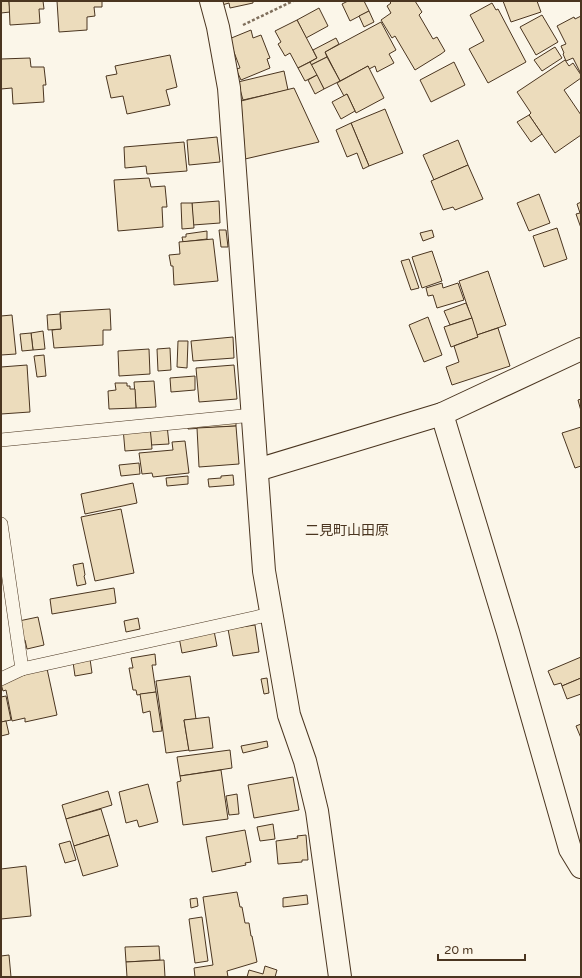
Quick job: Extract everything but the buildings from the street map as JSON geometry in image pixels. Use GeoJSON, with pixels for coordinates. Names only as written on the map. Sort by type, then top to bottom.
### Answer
{"type":"FeatureCollection","features":[{"type":"Feature","properties":{"kind":"street"},"geometry":{"type":"LineString","coordinates":[[211,1],[218,27],[229,88],[264,571],[289,715],[305,761],[317,811],[340,977]]}},
{"type":"Feature","properties":{"kind":"street"},"geometry":{"type":"LineString","coordinates":[[257,470],[442,414],[581,349]]}},
{"type":"Feature","properties":{"kind":"street"},"geometry":{"type":"LineString","coordinates":[[442,414],[510,640],[570,849],[581,867]]}},
{"type":"Feature","properties":{"kind":"lane"},"geometry":{"type":"LineString","coordinates":[[1,440],[252,415]]}},
{"type":"Feature","properties":{"kind":"lane"},"geometry":{"type":"LineString","coordinates":[[1,524],[22,669]]}},
{"type":"Feature","properties":{"kind":"lane"},"geometry":{"type":"LineString","coordinates":[[1,679],[22,669],[271,614]]}},
{"type":"Feature","properties":{"kind":"path"},"geometry":{"type":"LineString","coordinates":[[218,27],[245,24],[293,1]]}},
{"type":"Feature","properties":{"kind":"district","name":"二見町山田原"},"geometry":{"type":"Point","coordinates":[347,530]}}]}
